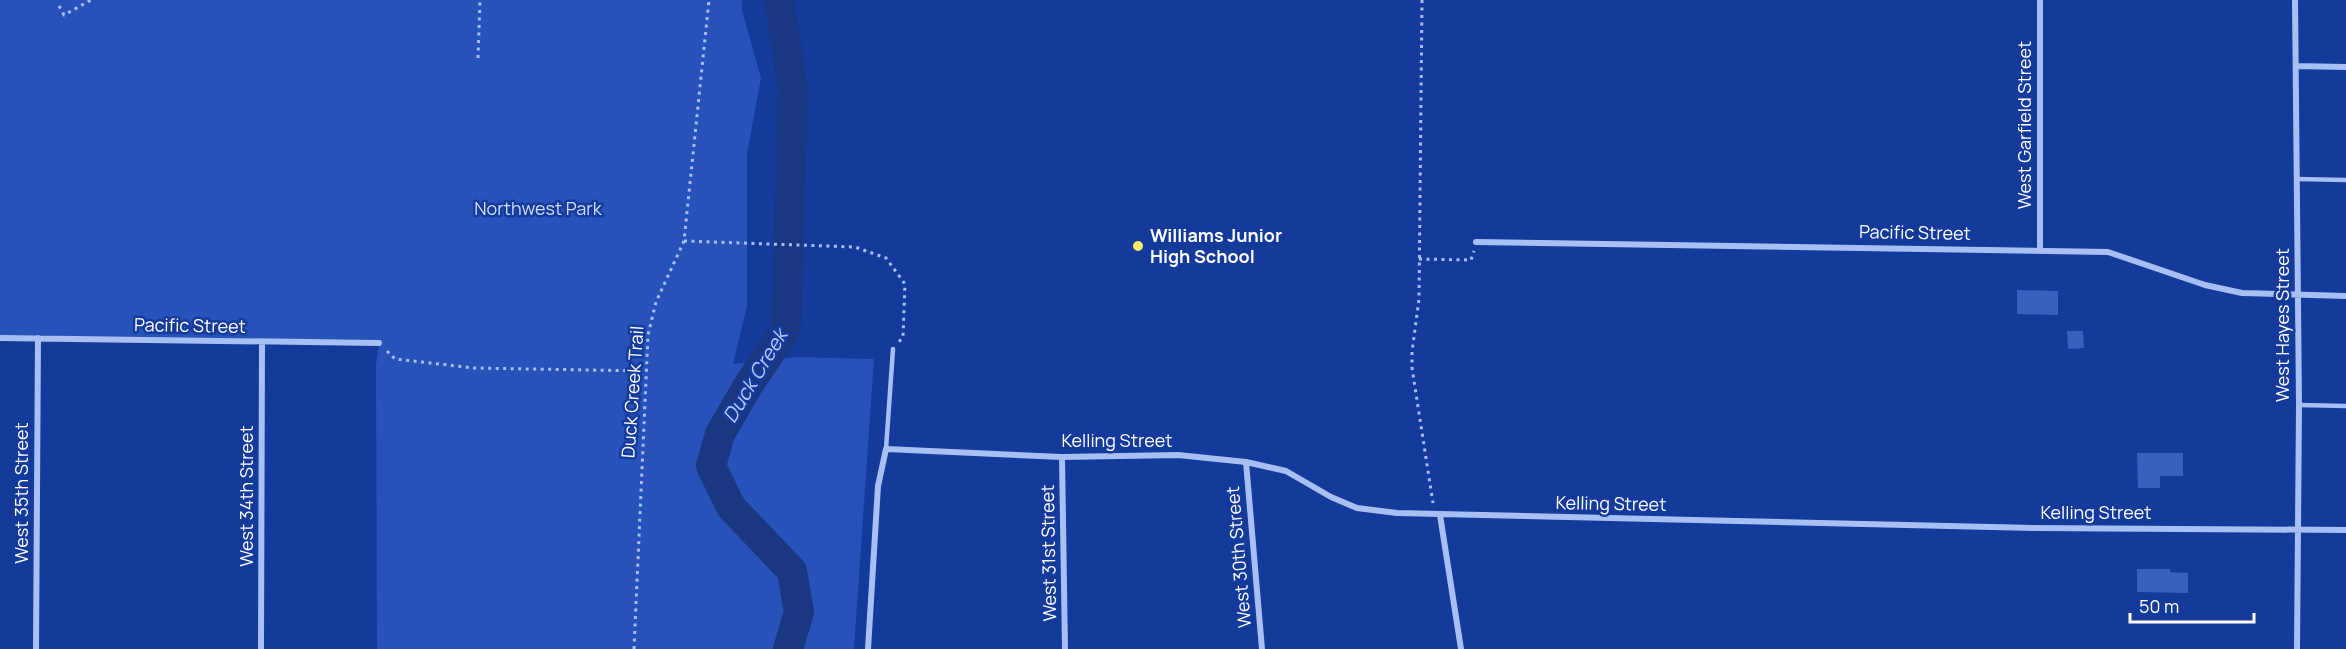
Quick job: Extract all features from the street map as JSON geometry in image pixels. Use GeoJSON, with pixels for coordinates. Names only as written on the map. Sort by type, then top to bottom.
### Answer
{"type":"FeatureCollection","features":[{"type":"Feature","properties":{"kind":"street","name":"West Garfield Street"},"geometry":{"type":"LineString","coordinates":[[2040,0],[2040,250]]}},
{"type":"Feature","properties":{"kind":"street","name":"West Hayes Street"},"geometry":{"type":"LineString","coordinates":[[2295,0],[2299,405],[2297,649]]}},
{"type":"Feature","properties":{"kind":"street"},"geometry":{"type":"LineString","coordinates":[[2296,66],[2346,67]]}},
{"type":"Feature","properties":{"kind":"street","name":"Pacific Street"},"geometry":{"type":"LineString","coordinates":[[1476,242],[2108,252],[2205,285],[2241,293],[2346,296]]}},
{"type":"Feature","properties":{"kind":"street","name":"Pacific Street"},"geometry":{"type":"LineString","coordinates":[[0,338],[380,343]]}},
{"type":"Feature","properties":{"kind":"street","name":"West 35th Street"},"geometry":{"type":"LineString","coordinates":[[36,649],[39,338]]}},
{"type":"Feature","properties":{"kind":"street","name":"West 34th Street"},"geometry":{"type":"LineString","coordinates":[[261,649],[262,343]]}},
{"type":"Feature","properties":{"kind":"street"},"geometry":{"type":"LineString","coordinates":[[868,649],[878,486],[886,449]]}},
{"type":"Feature","properties":{"kind":"street","name":"Kelling Street"},"geometry":{"type":"LineString","coordinates":[[886,449],[1062,457],[1178,455],[1246,462],[1287,471],[1331,497],[1357,508],[1397,513],[2035,528],[2346,530]]}},
{"type":"Feature","properties":{"kind":"street","name":"West 31st Street"},"geometry":{"type":"LineString","coordinates":[[1062,457],[1065,649]]}},
{"type":"Feature","properties":{"kind":"street","name":"West 30th Street"},"geometry":{"type":"LineString","coordinates":[[1246,462],[1262,649]]}},
{"type":"Feature","properties":{"kind":"street"},"geometry":{"type":"LineString","coordinates":[[1440,515],[1461,649]]}},
{"type":"Feature","properties":{"kind":"lane"},"geometry":{"type":"LineString","coordinates":[[2297,179],[2346,180]]}},
{"type":"Feature","properties":{"kind":"lane"},"geometry":{"type":"LineString","coordinates":[[886,449],[892,349]]}},
{"type":"Feature","properties":{"kind":"lane"},"geometry":{"type":"LineString","coordinates":[[2299,405],[2346,406]]}},
{"type":"Feature","properties":{"kind":"path"},"geometry":{"type":"LineString","coordinates":[[59,6],[64,15],[91,0]]}},
{"type":"Feature","properties":{"kind":"path"},"geometry":{"type":"LineString","coordinates":[[478,58],[480,0]]}},
{"type":"Feature","properties":{"kind":"path","name":"Duck Creek Trail"},"geometry":{"type":"LineString","coordinates":[[634,649],[648,335],[656,302],[684,241],[709,0]]}},
{"type":"Feature","properties":{"kind":"path"},"geometry":{"type":"LineString","coordinates":[[1422,0],[1419,299],[1412,368],[1432,502],[1440,515]]}},
{"type":"Feature","properties":{"kind":"path"},"geometry":{"type":"LineString","coordinates":[[684,241],[855,247],[886,258],[905,284],[903,337],[892,349]]}},
{"type":"Feature","properties":{"kind":"path"},"geometry":{"type":"LineString","coordinates":[[1419,259],[1471,260],[1476,242]]}},
{"type":"Feature","properties":{"kind":"path"},"geometry":{"type":"LineString","coordinates":[[380,343],[395,359],[463,367],[645,371]]}},
{"type":"Feature","properties":{"kind":"green space","name":"Northwest Park"},"geometry":{"type":"Polygon","coordinates":[[[0,0],[742,0],[742,10],[761,78],[747,154],[747,306],[733,364],[797,357],[874,359],[854,649],[377,649],[376,365],[379,343],[0,338],[0,0]]]}},
{"type":"Feature","properties":{"kind":"building"},"geometry":{"type":"Polygon","coordinates":[[[2017,290],[2058,291],[2058,315],[2017,314],[2017,290]]]}},
{"type":"Feature","properties":{"kind":"building"},"geometry":{"type":"Polygon","coordinates":[[[2067,331],[2083,331],[2084,348],[2068,349],[2067,331]]]}},
{"type":"Feature","properties":{"kind":"building"},"geometry":{"type":"Polygon","coordinates":[[[2137,453],[2183,453],[2183,476],[2160,476],[2160,488],[2138,488],[2137,453]]]}},
{"type":"Feature","properties":{"kind":"building"},"geometry":{"type":"Polygon","coordinates":[[[2137,569],[2170,569],[2170,572],[2188,573],[2188,593],[2137,592],[2137,569]]]}},
{"type":"Feature","properties":{"kind":"waterway","name":"Duck Creek"},"geometry":{"type":"LineString","coordinates":[[779,0],[793,89],[786,329],[749,384],[720,434],[711,466],[731,507],[792,571],[799,612],[788,649]]}},
{"type":"Feature","properties":{"kind":"place","name":"Williams Junior High School"},"geometry":{"type":"Point","coordinates":[1138,246]}}]}
